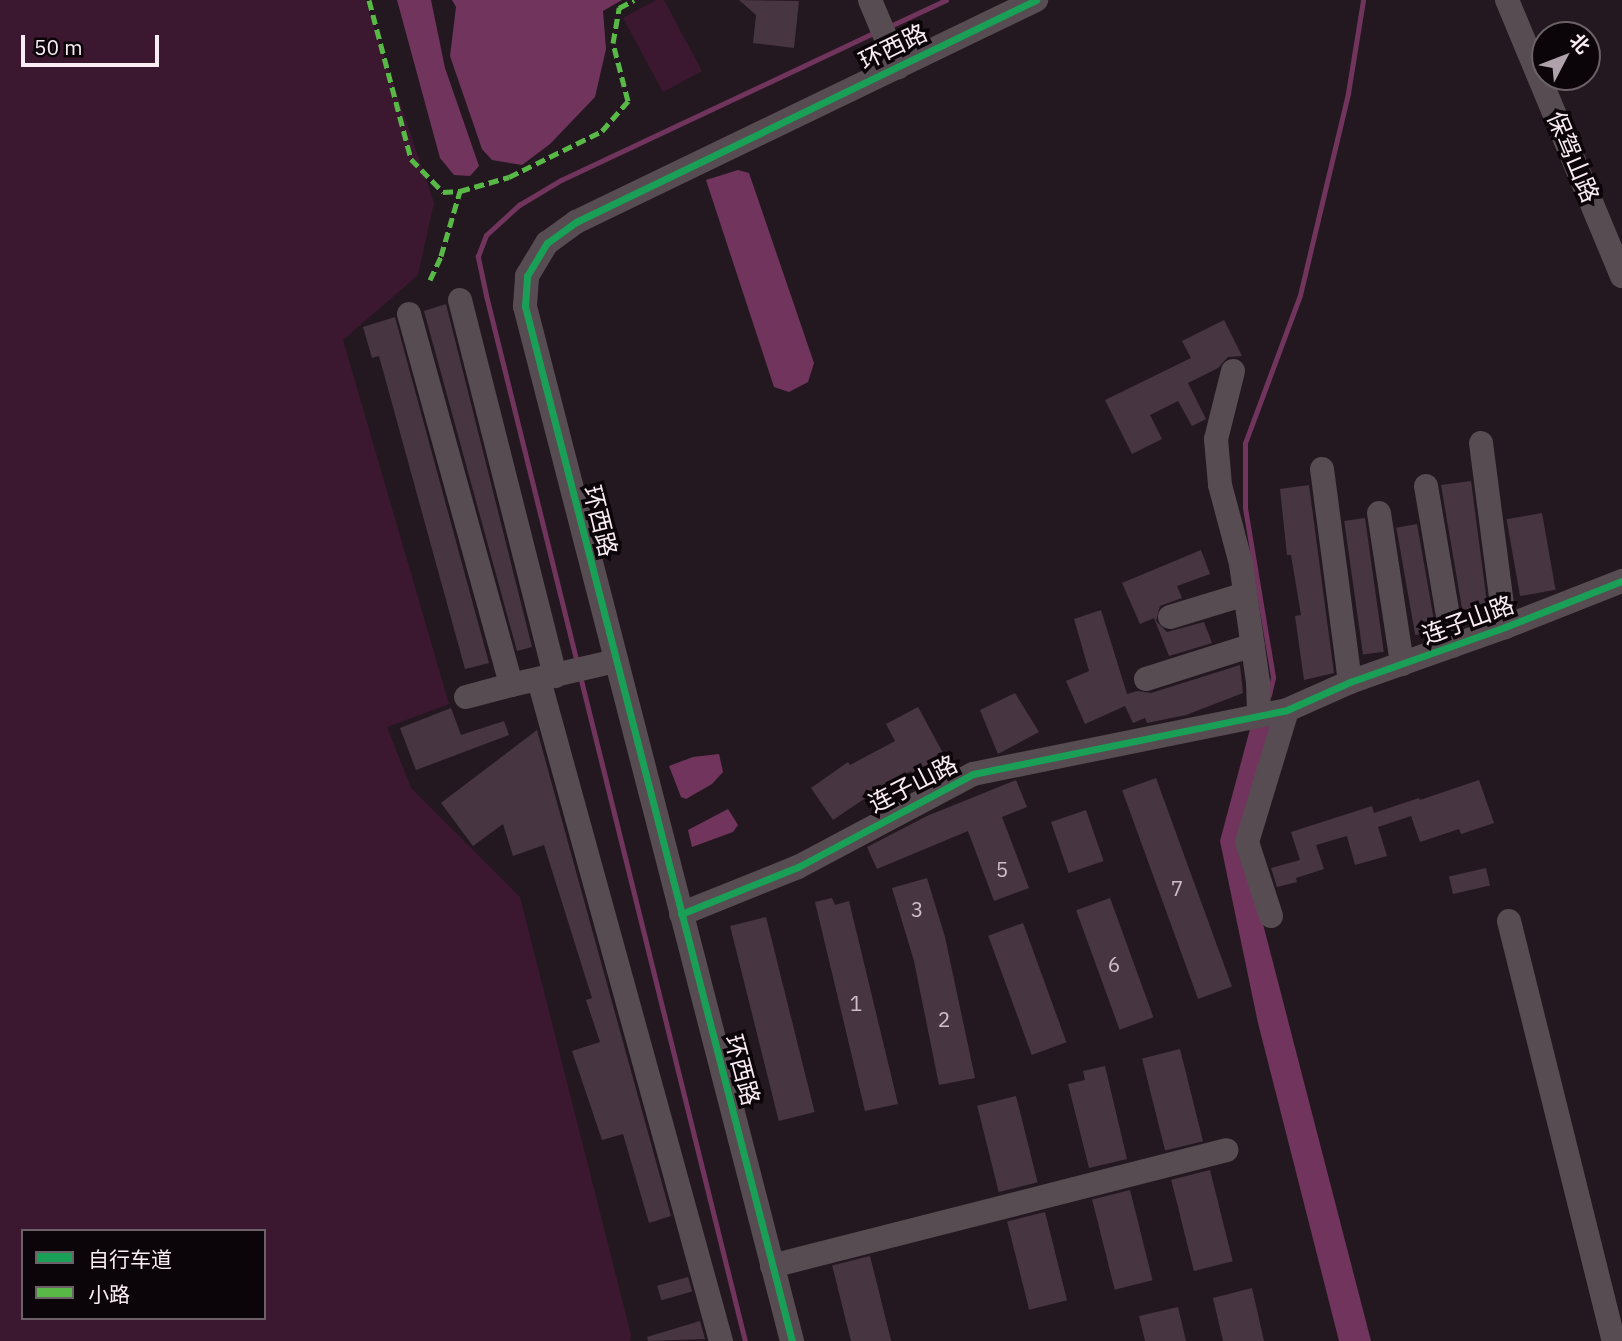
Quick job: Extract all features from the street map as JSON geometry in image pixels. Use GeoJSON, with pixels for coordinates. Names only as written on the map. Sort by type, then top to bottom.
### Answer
{"type":"FeatureCollection","features":[{"type":"Feature","properties":{"kind":"street"},"geometry":{"type":"LineString","coordinates":[[870,0],[898,67]]}},
{"type":"Feature","properties":{"kind":"street","name":"环西路"},"geometry":{"type":"LineString","coordinates":[[792,1341],[525,306],[527,276],[547,243],[576,222],[1036,0]]}},
{"type":"Feature","properties":{"kind":"street","name":"保驾山路"},"geometry":{"type":"LineString","coordinates":[[1507,0],[1622,276]]}},
{"type":"Feature","properties":{"kind":"street"},"geometry":{"type":"LineString","coordinates":[[460,300],[721,1341]]}},
{"type":"Feature","properties":{"kind":"street"},"geometry":{"type":"LineString","coordinates":[[409,314],[511,685]]}},
{"type":"Feature","properties":{"kind":"street"},"geometry":{"type":"LineString","coordinates":[[1233,372],[1216,439],[1220,485],[1241,564],[1253,645],[1259,715]]}},
{"type":"Feature","properties":{"kind":"street"},"geometry":{"type":"LineString","coordinates":[[1481,443],[1505,627]]}},
{"type":"Feature","properties":{"kind":"street"},"geometry":{"type":"LineString","coordinates":[[1322,469],[1350,682]]}},
{"type":"Feature","properties":{"kind":"street"},"geometry":{"type":"LineString","coordinates":[[1426,486],[1453,646]]}},
{"type":"Feature","properties":{"kind":"street"},"geometry":{"type":"LineString","coordinates":[[1379,513],[1402,664]]}},
{"type":"Feature","properties":{"kind":"street","name":"连子山路"},"geometry":{"type":"LineString","coordinates":[[681,914],[798,867],[973,774],[1287,710],[1350,682],[1505,627],[1622,581]]}},
{"type":"Feature","properties":{"kind":"street"},"geometry":{"type":"LineString","coordinates":[[1170,617],[1245,594]]}},
{"type":"Feature","properties":{"kind":"street"},"geometry":{"type":"LineString","coordinates":[[1146,679],[1253,645]]}},
{"type":"Feature","properties":{"kind":"street"},"geometry":{"type":"LineString","coordinates":[[466,697],[616,661]]}},
{"type":"Feature","properties":{"kind":"street"},"geometry":{"type":"LineString","coordinates":[[1271,916],[1247,842],[1287,710]]}},
{"type":"Feature","properties":{"kind":"street"},"geometry":{"type":"LineString","coordinates":[[1509,921],[1614,1341]]}},
{"type":"Feature","properties":{"kind":"street"},"geometry":{"type":"LineString","coordinates":[[772,1266],[1226,1150]]}},
{"type":"Feature","properties":{"kind":"shaded area"},"geometry":{"type":"Polygon","coordinates":[[[0,0],[365,0],[434,203],[418,275],[343,340],[449,704],[387,727],[411,788],[520,897],[631,1335],[630,1341],[0,1341],[0,0]]]}},
{"type":"Feature","properties":{"kind":"shaded area"},"geometry":{"type":"Polygon","coordinates":[[[397,0],[431,0],[445,68],[479,166],[470,176],[454,175],[440,158],[397,0]]]}},
{"type":"Feature","properties":{"kind":"shaded area"},"geometry":{"type":"Polygon","coordinates":[[[452,0],[622,0],[603,11],[606,49],[595,97],[550,144],[522,165],[492,160],[482,149],[450,56],[456,7],[452,0]]]}},
{"type":"Feature","properties":{"kind":"shaded area"},"geometry":{"type":"Polygon","coordinates":[[[656,0],[664,0],[702,71],[663,92],[623,18],[656,0]]]}},
{"type":"Feature","properties":{"kind":"shaded area"},"geometry":{"type":"Polygon","coordinates":[[[738,170],[749,173],[814,363],[808,382],[789,392],[774,387],[706,180],[738,170]]]}},
{"type":"Feature","properties":{"kind":"shaded area"},"geometry":{"type":"Polygon","coordinates":[[[1285,721],[1242,843],[1371,1341],[1339,1341],[1258,1023],[1220,841],[1250,729],[1285,721]]]}},
{"type":"Feature","properties":{"kind":"shaded area"},"geometry":{"type":"Polygon","coordinates":[[[719,754],[723,772],[712,784],[686,799],[681,797],[669,766],[693,757],[719,754]]]}},
{"type":"Feature","properties":{"kind":"shaded area"},"geometry":{"type":"Polygon","coordinates":[[[728,809],[738,825],[733,832],[692,847],[688,830],[728,809]]]}},
{"type":"Feature","properties":{"kind":"building"},"geometry":{"type":"Polygon","coordinates":[[[739,0],[799,1],[794,48],[753,43],[756,15],[739,0]]]}},
{"type":"Feature","properties":{"kind":"building"},"geometry":{"type":"Polygon","coordinates":[[[446,304],[532,647],[517,651],[424,311],[446,304]]]}},
{"type":"Feature","properties":{"kind":"building"},"geometry":{"type":"Polygon","coordinates":[[[395,317],[489,663],[465,669],[379,356],[372,358],[363,327],[395,317]]]}},
{"type":"Feature","properties":{"kind":"building"},"geometry":{"type":"Polygon","coordinates":[[[1224,320],[1242,356],[1228,357],[1218,368],[1188,383],[1206,419],[1192,426],[1178,401],[1150,415],[1162,439],[1132,454],[1105,400],[1191,358],[1182,341],[1224,320]]]}},
{"type":"Feature","properties":{"kind":"building"},"geometry":{"type":"Polygon","coordinates":[[[1471,481],[1488,610],[1463,614],[1441,485],[1471,481]]]}},
{"type":"Feature","properties":{"kind":"building"},"geometry":{"type":"Polygon","coordinates":[[[1309,485],[1334,673],[1304,680],[1295,616],[1301,615],[1291,555],[1287,555],[1280,489],[1309,485]]]}},
{"type":"Feature","properties":{"kind":"building"},"geometry":{"type":"Polygon","coordinates":[[[1542,513],[1556,590],[1520,596],[1507,519],[1542,513]]]}},
{"type":"Feature","properties":{"kind":"building"},"geometry":{"type":"Polygon","coordinates":[[[1365,518],[1384,652],[1363,655],[1344,521],[1365,518]]]}},
{"type":"Feature","properties":{"kind":"building"},"geometry":{"type":"Polygon","coordinates":[[[1417,524],[1436,631],[1415,635],[1396,528],[1417,524]]]}},
{"type":"Feature","properties":{"kind":"building"},"geometry":{"type":"Polygon","coordinates":[[[1201,550],[1210,574],[1177,586],[1182,598],[1160,606],[1156,621],[1167,632],[1204,622],[1212,643],[1169,656],[1154,618],[1140,624],[1122,583],[1201,550]]]}},
{"type":"Feature","properties":{"kind":"building"},"geometry":{"type":"Polygon","coordinates":[[[1101,610],[1127,694],[1137,691],[1151,693],[1240,665],[1243,693],[1186,715],[1147,723],[1145,718],[1133,723],[1125,706],[1085,724],[1066,681],[1089,671],[1074,619],[1101,610]]]}},
{"type":"Feature","properties":{"kind":"building"},"geometry":{"type":"Polygon","coordinates":[[[1015,693],[1039,732],[998,754],[980,710],[1015,693]]]}},
{"type":"Feature","properties":{"kind":"building"},"geometry":{"type":"Polygon","coordinates":[[[918,707],[949,764],[917,781],[911,771],[869,793],[870,795],[833,820],[811,788],[848,762],[850,765],[895,741],[886,724],[918,707]]]}},
{"type":"Feature","properties":{"kind":"building"},"geometry":{"type":"Polygon","coordinates":[[[451,708],[461,735],[504,721],[509,735],[416,770],[400,728],[451,708]]]}},
{"type":"Feature","properties":{"kind":"building"},"geometry":{"type":"Polygon","coordinates":[[[537,730],[671,1216],[649,1223],[623,1134],[602,1140],[572,1051],[600,1042],[586,1000],[592,998],[544,845],[513,856],[503,824],[473,846],[441,803],[537,730]]]}},
{"type":"Feature","properties":{"kind":"building"},"geometry":{"type":"Polygon","coordinates":[[[1156,778],[1232,987],[1198,999],[1122,790],[1156,778]]]}},
{"type":"Feature","properties":{"kind":"building"},"geometry":{"type":"Polygon","coordinates":[[[1016,780],[1027,807],[1002,817],[1029,888],[994,901],[968,831],[877,869],[867,847],[927,816],[1016,780]]]}},
{"type":"Feature","properties":{"kind":"building"},"geometry":{"type":"Polygon","coordinates":[[[1479,780],[1494,823],[1461,834],[1459,829],[1420,842],[1411,816],[1378,827],[1387,856],[1355,865],[1347,836],[1316,845],[1324,869],[1296,878],[1297,882],[1277,887],[1271,868],[1300,860],[1291,832],[1372,806],[1374,813],[1479,780]]]}},
{"type":"Feature","properties":{"kind":"building"},"geometry":{"type":"Polygon","coordinates":[[[1086,810],[1104,861],[1069,873],[1051,822],[1086,810]]]}},
{"type":"Feature","properties":{"kind":"building"},"geometry":{"type":"Polygon","coordinates":[[[1486,868],[1490,886],[1453,894],[1449,877],[1486,868]]]}},
{"type":"Feature","properties":{"kind":"building"},"geometry":{"type":"Polygon","coordinates":[[[927,878],[945,937],[975,1078],[939,1085],[914,961],[892,888],[927,878]]]}},
{"type":"Feature","properties":{"kind":"building"},"geometry":{"type":"Polygon","coordinates":[[[832,898],[835,905],[849,901],[898,1104],[865,1111],[815,902],[832,898]]]}},
{"type":"Feature","properties":{"kind":"building"},"geometry":{"type":"Polygon","coordinates":[[[1110,898],[1153,1017],[1120,1030],[1076,910],[1110,898]]]}},
{"type":"Feature","properties":{"kind":"building"},"geometry":{"type":"Polygon","coordinates":[[[766,917],[815,1112],[779,1121],[730,926],[766,917]]]}},
{"type":"Feature","properties":{"kind":"building"},"geometry":{"type":"Polygon","coordinates":[[[1023,923],[1066,1042],[1032,1055],[988,936],[1023,923]]]}},
{"type":"Feature","properties":{"kind":"building"},"geometry":{"type":"Polygon","coordinates":[[[1180,1049],[1203,1141],[1165,1151],[1142,1058],[1180,1049]]]}},
{"type":"Feature","properties":{"kind":"building"},"geometry":{"type":"Polygon","coordinates":[[[1105,1066],[1127,1159],[1089,1168],[1068,1084],[1085,1080],[1083,1071],[1105,1066]]]}},
{"type":"Feature","properties":{"kind":"building"},"geometry":{"type":"Polygon","coordinates":[[[1016,1096],[1038,1182],[999,1192],[977,1106],[1016,1096]]]}},
{"type":"Feature","properties":{"kind":"building"},"geometry":{"type":"Polygon","coordinates":[[[1210,1170],[1233,1261],[1194,1271],[1171,1180],[1210,1170]]]}},
{"type":"Feature","properties":{"kind":"building"},"geometry":{"type":"Polygon","coordinates":[[[1130,1190],[1152,1280],[1115,1290],[1092,1199],[1130,1190]]]}},
{"type":"Feature","properties":{"kind":"building"},"geometry":{"type":"Polygon","coordinates":[[[1045,1212],[1067,1300],[1029,1310],[1007,1221],[1045,1212]]]}},
{"type":"Feature","properties":{"kind":"building"},"geometry":{"type":"Polygon","coordinates":[[[870,1256],[891,1341],[851,1341],[832,1265],[870,1256]]]}},
{"type":"Feature","properties":{"kind":"building"},"geometry":{"type":"Polygon","coordinates":[[[688,1277],[692,1291],[661,1300],[657,1286],[688,1277]]]}},
{"type":"Feature","properties":{"kind":"building"},"geometry":{"type":"Polygon","coordinates":[[[1252,1288],[1264,1341],[1223,1341],[1213,1298],[1252,1288]]]}},
{"type":"Feature","properties":{"kind":"building"},"geometry":{"type":"Polygon","coordinates":[[[1178,1307],[1186,1341],[1145,1341],[1139,1316],[1178,1307]]]}},
{"type":"Feature","properties":{"kind":"building"},"geometry":{"type":"Polygon","coordinates":[[[700,1321],[705,1339],[648,1341],[647,1337],[700,1321]]]}},
{"type":"Feature","properties":{"kind":"waterway"},"geometry":{"type":"LineString","coordinates":[[888,27],[946,0]]}},
{"type":"Feature","properties":{"kind":"waterway"},"geometry":{"type":"LineString","coordinates":[[1269,695],[1273,677],[1245,507],[1245,443],[1300,295],[1348,93],[1363,0]]}},
{"type":"Feature","properties":{"kind":"waterway"},"geometry":{"type":"LineString","coordinates":[[577,663],[486,295],[478,256],[486,235],[519,205],[561,180],[876,32]]}},
{"type":"Feature","properties":{"kind":"waterway"},"geometry":{"type":"LineString","coordinates":[[580,676],[745,1341]]}},
{"type":"Feature","properties":{"kind":"marked path"},"geometry":{"type":"LineString","coordinates":[[369,0],[411,159],[443,192],[460,191]]}},
{"type":"Feature","properties":{"kind":"marked path"},"geometry":{"type":"LineString","coordinates":[[430,280],[441,256],[460,191],[509,177],[602,131],[628,101],[613,43],[619,8],[634,0]]}},
{"type":"Feature","properties":{"kind":"cycle path"},"geometry":{"type":"LineString","coordinates":[[792,1341],[525,306],[527,276],[547,243],[576,222],[1036,0]]}},
{"type":"Feature","properties":{"kind":"cycle path"},"geometry":{"type":"LineString","coordinates":[[681,914],[798,867],[973,774],[1287,710],[1350,682],[1505,627],[1622,581]]}}]}
